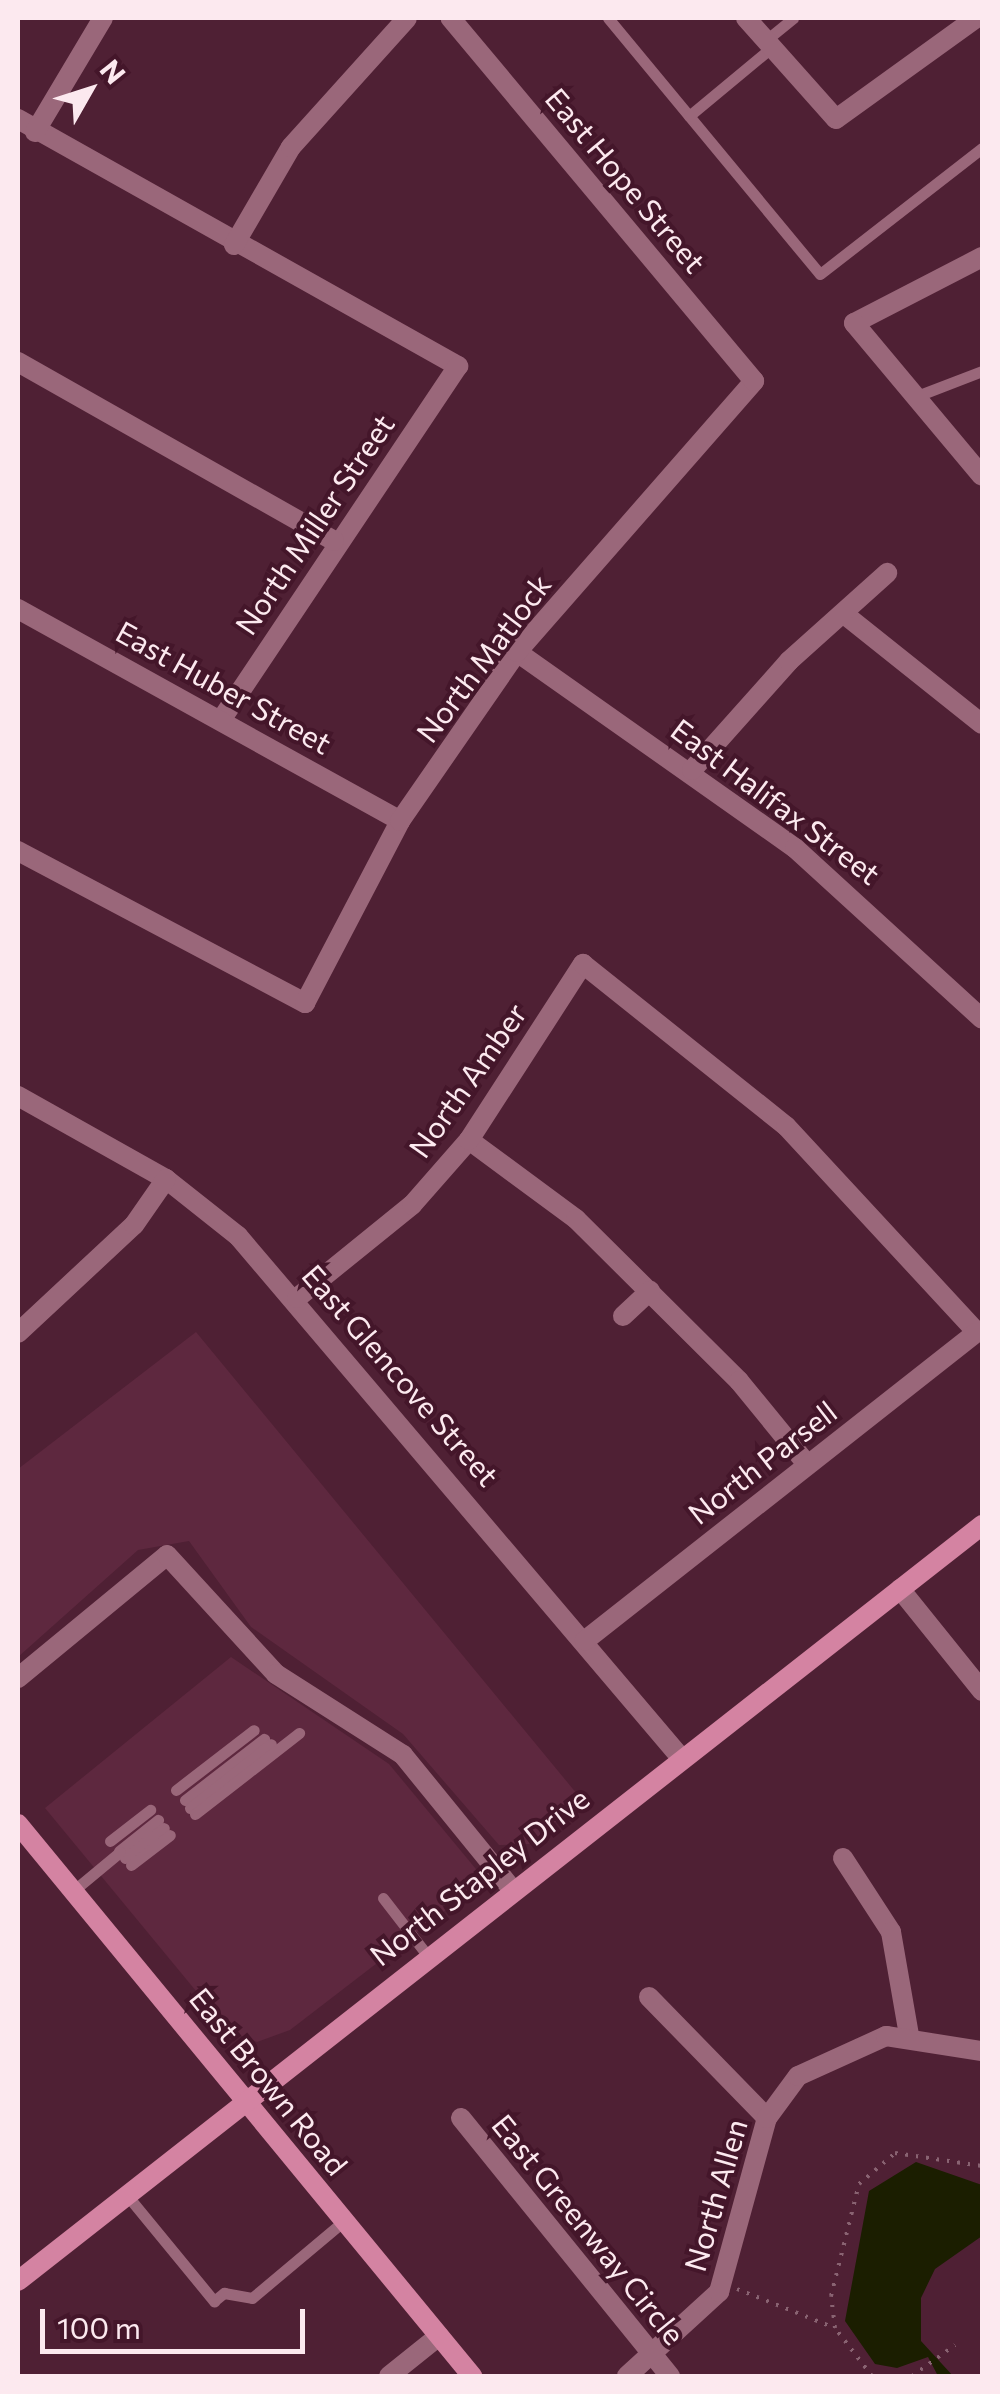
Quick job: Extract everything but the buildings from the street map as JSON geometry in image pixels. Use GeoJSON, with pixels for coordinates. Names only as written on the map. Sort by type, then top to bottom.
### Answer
{"type":"FeatureCollection","features":[{"type":"Feature","properties":{"kind":"main road","name":"North Stapley Drive"},"geometry":{"type":"LineString","coordinates":[[18,2281],[426,1954],[982,1525]]}},
{"type":"Feature","properties":{"kind":"main road","name":"East Brown Road"},"geometry":{"type":"LineString","coordinates":[[18,1824],[472,2376]]}},
{"type":"Feature","properties":{"kind":"street"},"geometry":{"type":"LineString","coordinates":[[35,132],[103,18]]}},
{"type":"Feature","properties":{"kind":"street"},"geometry":{"type":"LineString","coordinates":[[18,119],[234,245],[291,147],[408,18]]}},
{"type":"Feature","properties":{"kind":"street","name":"East Hope Street"},"geometry":{"type":"LineString","coordinates":[[451,18],[754,381]]}},
{"type":"Feature","properties":{"kind":"street"},"geometry":{"type":"LineString","coordinates":[[746,18],[836,119],[976,18]]}},
{"type":"Feature","properties":{"kind":"street","name":"North Miller Street"},"geometry":{"type":"LineString","coordinates":[[222,718],[334,541],[458,366],[234,245]]}},
{"type":"Feature","properties":{"kind":"street"},"geometry":{"type":"LineString","coordinates":[[982,257],[854,323],[982,476]]}},
{"type":"Feature","properties":{"kind":"street"},"geometry":{"type":"LineString","coordinates":[[18,362],[334,541]]}},
{"type":"Feature","properties":{"kind":"street","name":"North Matlock"},"geometry":{"type":"LineString","coordinates":[[18,851],[304,1003],[400,821],[517,652],[754,381]]}},
{"type":"Feature","properties":{"kind":"street"},"geometry":{"type":"LineString","coordinates":[[692,770],[887,573]]}},
{"type":"Feature","properties":{"kind":"street","name":"East Huber Street"},"geometry":{"type":"LineString","coordinates":[[18,609],[222,718],[400,821]]}},
{"type":"Feature","properties":{"kind":"street"},"geometry":{"type":"LineString","coordinates":[[844,614],[982,724]]}},
{"type":"Feature","properties":{"kind":"street","name":"East Halifax Street"},"geometry":{"type":"LineString","coordinates":[[517,652],[692,770],[908,942],[982,1018]]}},
{"type":"Feature","properties":{"kind":"street","name":"North Amber"},"geometry":{"type":"LineString","coordinates":[[297,1298],[412,1205],[470,1140],[584,964],[786,1126],[976,1332]]}},
{"type":"Feature","properties":{"kind":"street","name":"East Glencove Street"},"geometry":{"type":"LineString","coordinates":[[18,1096],[166,1179],[297,1298],[682,1758]]}},
{"type":"Feature","properties":{"kind":"street"},"geometry":{"type":"LineString","coordinates":[[470,1140],[576,1219],[650,1291],[807,1464]]}},
{"type":"Feature","properties":{"kind":"street"},"geometry":{"type":"LineString","coordinates":[[18,1333],[96,1266],[166,1179]]}},
{"type":"Feature","properties":{"kind":"street"},"geometry":{"type":"LineString","coordinates":[[622,1316],[650,1291]]}},
{"type":"Feature","properties":{"kind":"street","name":"North Parsell"},"geometry":{"type":"LineString","coordinates":[[585,1640],[976,1332]]}},
{"type":"Feature","properties":{"kind":"street"},"geometry":{"type":"LineString","coordinates":[[18,1678],[166,1555],[276,1674],[403,1755],[512,1888]]}},
{"type":"Feature","properties":{"kind":"street"},"geometry":{"type":"LineString","coordinates":[[900,1588],[982,1691]]}},
{"type":"Feature","properties":{"kind":"street"},"geometry":{"type":"LineString","coordinates":[[844,1858],[892,1932],[909,2035]]}},
{"type":"Feature","properties":{"kind":"street"},"geometry":{"type":"LineString","coordinates":[[649,1997],[767,2118]]}},
{"type":"Feature","properties":{"kind":"street","name":"North Allen"},"geometry":{"type":"LineString","coordinates":[[626,2376],[719,2292],[767,2118],[798,2076],[858,2044],[909,2035],[982,2052]]}},
{"type":"Feature","properties":{"kind":"street","name":"East Greenway Circle"},"geometry":{"type":"LineString","coordinates":[[461,2118],[670,2376]]}},
{"type":"Feature","properties":{"kind":"street"},"geometry":{"type":"LineString","coordinates":[[389,2376],[439,2336]]}},
{"type":"Feature","properties":{"kind":"lane"},"geometry":{"type":"LineString","coordinates":[[608,18],[820,274],[982,148]]}},
{"type":"Feature","properties":{"kind":"lane"},"geometry":{"type":"LineString","coordinates":[[689,116],[793,18]]}},
{"type":"Feature","properties":{"kind":"lane"},"geometry":{"type":"LineString","coordinates":[[918,396],[982,371]]}},
{"type":"Feature","properties":{"kind":"lane"},"geometry":{"type":"LineString","coordinates":[[187,1803],[300,1734]]}},
{"type":"Feature","properties":{"kind":"lane"},"geometry":{"type":"LineString","coordinates":[[187,1803],[263,1738],[187,1803]]}},
{"type":"Feature","properties":{"kind":"lane"},"geometry":{"type":"LineString","coordinates":[[74,1891],[161,1823],[121,1854]]}},
{"type":"Feature","properties":{"kind":"lane"},"geometry":{"type":"LineString","coordinates":[[384,1898],[426,1954]]}},
{"type":"Feature","properties":{"kind":"lane"},"geometry":{"type":"LineString","coordinates":[[126,2194],[214,2301],[224,2293],[252,2298],[345,2220]]}},
{"type":"Feature","properties":{"kind":"path"},"geometry":{"type":"LineString","coordinates":[[872,2376],[835,2328],[831,2296],[867,2170],[914,2151],[982,2166]]}},
{"type":"Feature","properties":{"kind":"path"},"geometry":{"type":"LineString","coordinates":[[731,2287],[835,2328]]}},
{"type":"Feature","properties":{"kind":"path"},"geometry":{"type":"LineString","coordinates":[[912,2376],[955,2345]]}},
{"type":"Feature","properties":{"kind":"shaded area"},"geometry":{"type":"Polygon","coordinates":[[[196,1332],[582,1800],[529,1844],[499,1845],[403,1734],[251,1627],[189,1541],[138,1550],[18,1657],[18,1469],[196,1332]]]}},
{"type":"Feature","properties":{"kind":"shaded area"},"geometry":{"type":"Polygon","coordinates":[[[231,1657],[389,1764],[485,1880],[290,2030],[257,2042],[229,2031],[45,1808],[231,1657]]]}},
{"type":"Feature","properties":{"kind":"shaded area"},"geometry":{"type":"Polygon","coordinates":[[[916,2162],[982,2185],[982,2236],[935,2269],[921,2298],[921,2341],[953,2376],[938,2376],[928,2357],[897,2368],[875,2364],[845,2321],[869,2191],[916,2162]]]}}]}
